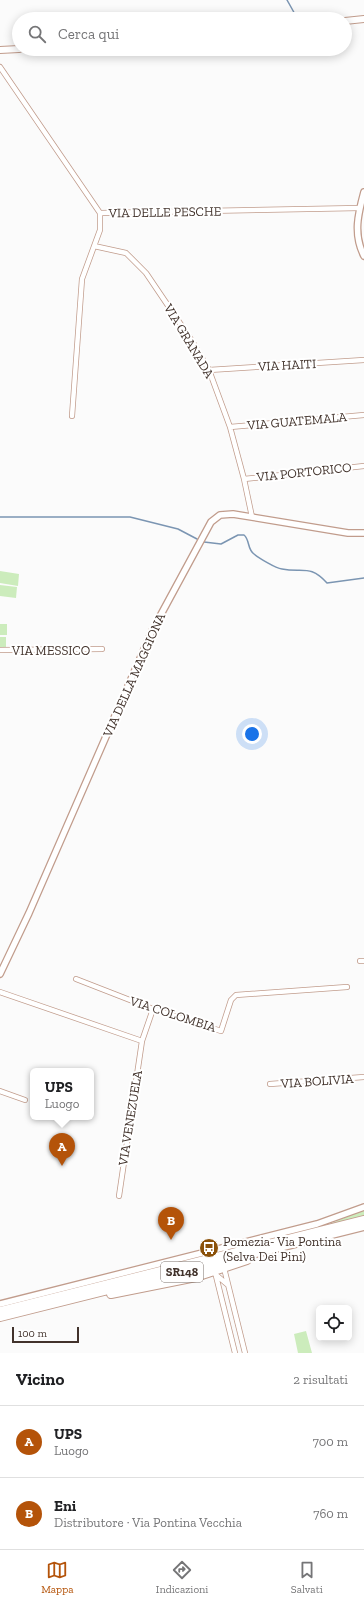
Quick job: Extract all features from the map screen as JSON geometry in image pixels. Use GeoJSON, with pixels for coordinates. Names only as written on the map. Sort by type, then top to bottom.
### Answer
{"type":"FeatureCollection","features":[{"type":"Feature","properties":{"kind":"highway","name":"SR148"},"geometry":{"type":"LineString","coordinates":[[0,1310],[364,1220]]}},
{"type":"Feature","properties":{"kind":"highway","name":"SR148"},"geometry":{"type":"LineString","coordinates":[[0,1317],[364,1226]]}},
{"type":"Feature","properties":{"kind":"highway"},"geometry":{"type":"LineString","coordinates":[[318,1238],[364,1232]]}},
{"type":"Feature","properties":{"kind":"highway"},"geometry":{"type":"LineString","coordinates":[[82,1296],[115,1294],[215,1274],[224,1268],[276,1248]]}},
{"type":"Feature","properties":{"kind":"main road"},"geometry":{"type":"LineString","coordinates":[[352,20],[364,19]]}},
{"type":"Feature","properties":{"kind":"main road"},"geometry":{"type":"LineString","coordinates":[[0,50],[12,49]]}},
{"type":"Feature","properties":{"kind":"street","name":"VIA DELLE PESCHE"},"geometry":{"type":"LineString","coordinates":[[0,66],[100,213],[360,208]]}},
{"type":"Feature","properties":{"kind":"street"},"geometry":{"type":"LineString","coordinates":[[364,192],[360,208],[357,234],[364,256]]}},
{"type":"Feature","properties":{"kind":"street"},"geometry":{"type":"LineString","coordinates":[[72,416],[81,285],[101,226],[100,213]]}},
{"type":"Feature","properties":{"kind":"street","name":"VIA GRANADA"},"geometry":{"type":"LineString","coordinates":[[94,246],[126,253],[146,273],[192,341],[209,370],[230,427],[244,479],[252,517]]}},
{"type":"Feature","properties":{"kind":"street","name":"VIA HAITI"},"geometry":{"type":"LineString","coordinates":[[209,370],[364,360]]}},
{"type":"Feature","properties":{"kind":"street","name":"VIA GUATEMALA"},"geometry":{"type":"LineString","coordinates":[[230,427],[364,415]]}},
{"type":"Feature","properties":{"kind":"street","name":"VIA PORTORICO"},"geometry":{"type":"LineString","coordinates":[[244,479],[364,466]]}},
{"type":"Feature","properties":{"kind":"street","name":"VIA DELLA MAGGIONA"},"geometry":{"type":"LineString","coordinates":[[1,970],[29,913],[152,631],[206,529],[213,520],[220,515],[233,514],[348,533],[364,533]]}},
{"type":"Feature","properties":{"kind":"street","name":"VIA MESSICO"},"geometry":{"type":"LineString","coordinates":[[0,650],[102,650]]}},
{"type":"Feature","properties":{"kind":"street","name":"VIA COLOMBIA"},"geometry":{"type":"LineString","coordinates":[[76,979],[153,1009],[221,1031],[231,1000],[236,995],[347,987]]}},
{"type":"Feature","properties":{"kind":"street"},"geometry":{"type":"LineString","coordinates":[[0,992],[142,1041]]}},
{"type":"Feature","properties":{"kind":"street","name":"VIA VENEZUELA"},"geometry":{"type":"LineString","coordinates":[[119,1196],[142,1041],[153,1009]]}},
{"type":"Feature","properties":{"kind":"street","name":"VIA BOLIVIA"},"geometry":{"type":"LineString","coordinates":[[270,1084],[364,1078]]}},
{"type":"Feature","properties":{"kind":"street"},"geometry":{"type":"LineString","coordinates":[[0,1091],[26,1100]]}},
{"type":"Feature","properties":{"kind":"street"},"geometry":{"type":"LineString","coordinates":[[0,1304],[317,1224],[364,1208]]}},
{"type":"Feature","properties":{"kind":"street"},"geometry":{"type":"LineString","coordinates":[[224,1268],[245,1353]]}},
{"type":"Feature","properties":{"kind":"street"},"geometry":{"type":"LineString","coordinates":[[215,1274],[229,1286]]}},
{"type":"Feature","properties":{"kind":"street"},"geometry":{"type":"LineString","coordinates":[[215,1274],[235,1353]]}},
{"type":"Feature","properties":{"kind":"green space"},"geometry":{"type":"Polygon","coordinates":[[[0,571],[19,574],[18,586],[0,583],[0,571]]]}},
{"type":"Feature","properties":{"kind":"green space"},"geometry":{"type":"Polygon","coordinates":[[[0,585],[17,587],[16,598],[0,596],[0,585]]]}},
{"type":"Feature","properties":{"kind":"green space"},"geometry":{"type":"Polygon","coordinates":[[[0,624],[7,624],[7,635],[0,635],[0,624]]]}},
{"type":"Feature","properties":{"kind":"green space"},"geometry":{"type":"Polygon","coordinates":[[[0,637],[6,637],[6,649],[0,649],[0,637]]]}},
{"type":"Feature","properties":{"kind":"green space"},"geometry":{"type":"Polygon","coordinates":[[[364,1210],[364,1216],[327,1225],[364,1210]]]}},
{"type":"Feature","properties":{"kind":"green space"},"geometry":{"type":"Polygon","coordinates":[[[306,1331],[312,1353],[298,1353],[294,1334],[306,1331]]]}},
{"type":"Feature","properties":{"kind":"waterway"},"geometry":{"type":"LineString","coordinates":[[287,0],[294,12]]}},
{"type":"Feature","properties":{"kind":"waterway"},"geometry":{"type":"LineString","coordinates":[[0,517],[130,517],[178,529],[197,539]]}},
{"type":"Feature","properties":{"kind":"waterway"},"geometry":{"type":"LineString","coordinates":[[204,542],[221,544],[238,535],[244,535],[247,539],[249,547],[256,556],[279,568],[311,571],[316,573],[327,583],[364,578]]}},
{"type":"Feature","properties":{"kind":"place","name":"UPS"},"geometry":{"type":"Point","coordinates":[62,1166]}},
{"type":"Feature","properties":{"kind":"place","name":"Eni"},"geometry":{"type":"Point","coordinates":[171,1240]}},
{"type":"Feature","properties":{"kind":"place","name":"Pomezia- Via Pontina (Selva Dei Pini)"},"geometry":{"type":"Point","coordinates":[209,1248]}}]}
